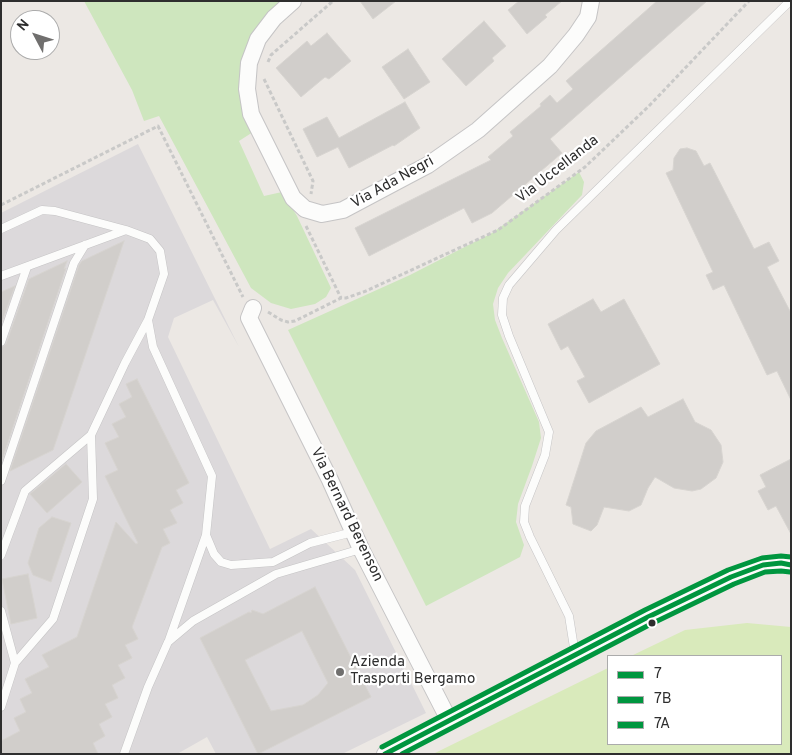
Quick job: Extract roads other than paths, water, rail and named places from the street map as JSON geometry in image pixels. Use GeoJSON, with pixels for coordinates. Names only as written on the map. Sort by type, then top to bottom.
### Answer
{"type":"FeatureCollection","features":[{"type":"Feature","properties":{"kind":"street","name":"Via Ada Negri"},"geometry":{"type":"LineString","coordinates":[[293,1],[274,18],[258,39],[249,63],[247,90],[251,114],[293,198],[305,209],[322,214],[343,210],[428,165],[478,130],[550,66],[576,36],[588,17],[591,1]]}},
{"type":"Feature","properties":{"kind":"street","name":"Via Bernard Berenson"},"geometry":{"type":"LineString","coordinates":[[253,308],[249,318],[330,480],[361,549],[449,720]]}},
{"type":"Feature","properties":{"kind":"street"},"geometry":{"type":"LineString","coordinates":[[385,754],[648,616],[745,570],[781,563],[791,565]]}},
{"type":"Feature","properties":{"kind":"lane"},"geometry":{"type":"LineString","coordinates":[[575,654],[569,616],[524,522],[526,506],[545,455],[548,432],[509,336],[502,315],[503,298],[509,284],[556,230],[790,1]]}},
{"type":"Feature","properties":{"kind":"lane"},"geometry":{"type":"LineString","coordinates":[[1,229],[42,210],[55,211],[126,230],[150,239],[160,252],[164,274],[148,320],[125,363],[91,435],[25,491],[1,555]]}},
{"type":"Feature","properties":{"kind":"lane"},"geometry":{"type":"LineString","coordinates":[[1,276],[126,230]]}},
{"type":"Feature","properties":{"kind":"lane"},"geometry":{"type":"LineString","coordinates":[[1,480],[74,263],[85,245]]}},
{"type":"Feature","properties":{"kind":"lane"},"geometry":{"type":"LineString","coordinates":[[1,342],[26,267]]}},
{"type":"Feature","properties":{"kind":"lane"},"geometry":{"type":"LineString","coordinates":[[124,754],[148,687],[168,642],[206,535],[212,476],[152,348],[148,320]]}},
{"type":"Feature","properties":{"kind":"lane"},"geometry":{"type":"LineString","coordinates":[[1,707],[15,664],[53,619],[93,499],[91,435]]}},
{"type":"Feature","properties":{"kind":"lane"},"geometry":{"type":"LineString","coordinates":[[206,535],[214,554],[221,562],[231,565],[273,562],[310,543],[353,532]]}},
{"type":"Feature","properties":{"kind":"lane"},"geometry":{"type":"LineString","coordinates":[[168,642],[193,621],[276,574],[361,549]]}},
{"type":"Feature","properties":{"kind":"lane"},"geometry":{"type":"LineString","coordinates":[[1,612],[15,664]]}},
{"type":"Feature","properties":{"kind":"place","name":"Azienda Trasporti Bergamo"},"geometry":{"type":"Point","coordinates":[340,672]}}]}
